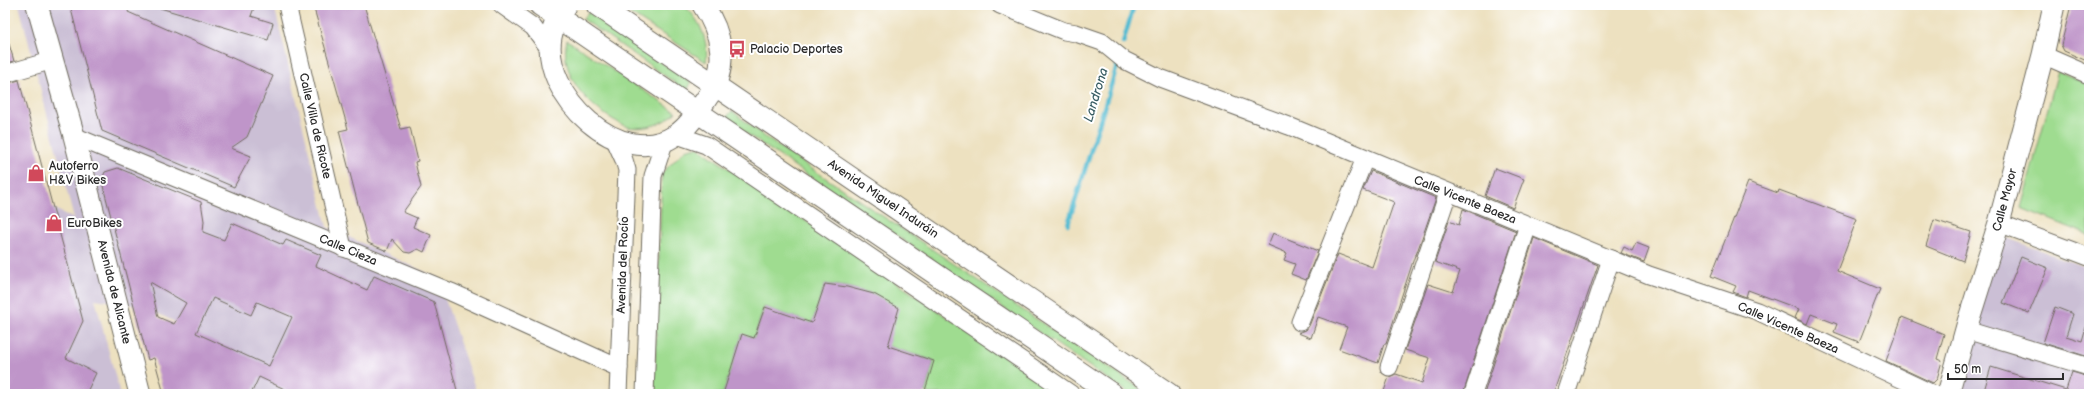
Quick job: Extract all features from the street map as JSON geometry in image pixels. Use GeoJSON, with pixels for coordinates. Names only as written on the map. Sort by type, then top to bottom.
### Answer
{"type":"FeatureCollection","features":[{"type":"Feature","properties":{"kind":"main road","name":"Avenida de Alicante"},"geometry":{"type":"LineString","coordinates":[[37,5],[74,136],[140,394]]}},
{"type":"Feature","properties":{"kind":"main road"},"geometry":{"type":"LineString","coordinates":[[540,5],[562,11],[697,112],[1112,394]]}},
{"type":"Feature","properties":{"kind":"main road","name":"Avenida Miguel Induráin"},"geometry":{"type":"LineString","coordinates":[[597,5],[1169,394]]}},
{"type":"Feature","properties":{"kind":"main road"},"geometry":{"type":"LineString","coordinates":[[562,11],[551,37],[551,51],[555,71],[567,98],[592,124],[614,138],[642,144],[671,137],[697,112],[715,86],[721,68],[720,48],[714,22],[703,5]]}},
{"type":"Feature","properties":{"kind":"main road","name":"Calle Mayor"},"geometry":{"type":"LineString","coordinates":[[1948,394],[1999,223],[2043,55],[2054,5]]}},
{"type":"Feature","properties":{"kind":"street","name":"Calle Villa de Ricote"},"geometry":{"type":"LineString","coordinates":[[287,5],[343,248]]}},
{"type":"Feature","properties":{"kind":"street"},"geometry":{"type":"LineString","coordinates":[[502,5],[533,27],[551,51]]}},
{"type":"Feature","properties":{"kind":"street","name":"Calle Vicente Baeza"},"geometry":{"type":"LineString","coordinates":[[1000,5],[1064,31],[1076,33],[1102,42],[1124,60],[1160,78],[1289,126],[1649,275],[1757,311],[1932,394]]}},
{"type":"Feature","properties":{"kind":"street"},"geometry":{"type":"LineString","coordinates":[[2043,55],[2089,75]]}},
{"type":"Feature","properties":{"kind":"street"},"geometry":{"type":"LineString","coordinates":[[5,74],[53,60]]}},
{"type":"Feature","properties":{"kind":"street","name":"Calle Cieza"},"geometry":{"type":"LineString","coordinates":[[74,136],[451,292],[619,368]]}},
{"type":"Feature","properties":{"kind":"street"},"geometry":{"type":"LineString","coordinates":[[645,394],[653,176],[671,137],[706,144],[1071,394]]}},
{"type":"Feature","properties":{"kind":"street","name":"Avenida del Rocío"},"geometry":{"type":"LineString","coordinates":[[614,138],[627,170],[618,394]]}},
{"type":"Feature","properties":{"kind":"street"},"geometry":{"type":"LineString","coordinates":[[1300,322],[1365,158]]}},
{"type":"Feature","properties":{"kind":"street"},"geometry":{"type":"LineString","coordinates":[[1389,367],[1448,193]]}},
{"type":"Feature","properties":{"kind":"street"},"geometry":{"type":"LineString","coordinates":[[1999,223],[2089,257]]}},
{"type":"Feature","properties":{"kind":"street"},"geometry":{"type":"LineString","coordinates":[[1474,394],[1528,225]]}},
{"type":"Feature","properties":{"kind":"street"},"geometry":{"type":"LineString","coordinates":[[1566,394],[1611,259]]}},
{"type":"Feature","properties":{"kind":"street"},"geometry":{"type":"LineString","coordinates":[[1966,330],[2089,367]]}},
{"type":"Feature","properties":{"kind":"street"},"geometry":{"type":"LineString","coordinates":[[619,368],[624,358],[634,355],[639,357],[646,368]]}},
{"type":"Feature","properties":{"kind":"shaded area"},"geometry":{"type":"Polygon","coordinates":[[[19,5],[274,5],[327,227],[438,278],[477,394],[197,394],[179,324],[159,314],[129,304],[95,299],[120,394],[5,394],[5,162],[53,208],[74,219],[19,5]]]}},
{"type":"Feature","properties":{"kind":"shaded area"},"geometry":{"type":"Polygon","coordinates":[[[1996,234],[2089,268],[2089,394],[1948,394],[1996,234]]]}},
{"type":"Feature","properties":{"kind":"green space"},"geometry":{"type":"Polygon","coordinates":[[[617,5],[683,5],[699,23],[705,39],[707,54],[706,62],[617,5]]]}},
{"type":"Feature","properties":{"kind":"green space"},"geometry":{"type":"Polygon","coordinates":[[[588,12],[691,83],[687,91],[583,19],[588,12]]]}},
{"type":"Feature","properties":{"kind":"green space"},"geometry":{"type":"Polygon","coordinates":[[[567,40],[676,112],[660,123],[641,128],[634,128],[621,124],[604,113],[585,97],[571,76],[567,65],[567,40]]]}},
{"type":"Feature","properties":{"kind":"green space"},"geometry":{"type":"Polygon","coordinates":[[[2058,71],[2089,85],[2089,235],[2021,208],[2058,71]]]}},
{"type":"Feature","properties":{"kind":"green space"},"geometry":{"type":"Polygon","coordinates":[[[732,111],[769,140],[1148,394],[1130,394],[725,119],[732,111]]]}},
{"type":"Feature","properties":{"kind":"green space"},"geometry":{"type":"Polygon","coordinates":[[[697,147],[1060,394],[930,394],[925,392],[934,361],[888,346],[874,294],[847,287],[825,284],[812,323],[764,307],[754,338],[742,335],[723,394],[654,394],[662,173],[685,150],[697,147]]]}},
{"type":"Feature","properties":{"kind":"building"},"geometry":{"type":"Polygon","coordinates":[[[70,5],[130,5],[128,12],[273,76],[247,137],[231,148],[251,156],[234,187],[102,131],[70,5]]]}},
{"type":"Feature","properties":{"kind":"building"},"geometry":{"type":"Polygon","coordinates":[[[160,5],[255,5],[251,16],[273,23],[268,40],[160,8],[160,5]]]}},
{"type":"Feature","properties":{"kind":"building"},"geometry":{"type":"Polygon","coordinates":[[[313,5],[364,5],[401,129],[410,127],[418,161],[415,162],[421,187],[403,212],[417,218],[413,227],[431,235],[424,252],[418,249],[410,253],[404,252],[392,239],[387,251],[368,243],[339,131],[348,129],[313,5]]]}},
{"type":"Feature","properties":{"kind":"building"},"geometry":{"type":"Polygon","coordinates":[[[2071,5],[2089,5],[2089,62],[2064,51],[2061,45],[2071,5]]]}},
{"type":"Feature","properties":{"kind":"building"},"geometry":{"type":"Polygon","coordinates":[[[9,44],[14,61],[5,64],[5,45],[9,44]]]}},
{"type":"Feature","properties":{"kind":"building"},"geometry":{"type":"Polygon","coordinates":[[[19,80],[83,321],[66,358],[96,373],[86,394],[5,394],[5,84],[19,80]]]}},
{"type":"Feature","properties":{"kind":"building"},"geometry":{"type":"Polygon","coordinates":[[[118,168],[201,202],[204,221],[203,232],[224,240],[232,223],[283,245],[286,240],[321,255],[316,266],[367,290],[374,276],[434,302],[458,394],[295,394],[259,377],[251,394],[164,394],[154,358],[148,360],[103,186],[102,179],[105,172],[118,168]],[[150,282],[158,317],[174,324],[186,303],[150,282]],[[213,298],[196,333],[269,366],[292,317],[257,302],[251,315],[213,298]]]}},
{"type":"Feature","properties":{"kind":"building"},"geometry":{"type":"Polygon","coordinates":[[[1495,168],[1524,179],[1513,208],[1485,196],[1495,168]]]}},
{"type":"Feature","properties":{"kind":"building"},"geometry":{"type":"Polygon","coordinates":[[[1371,171],[1436,198],[1415,255],[1386,344],[1384,344],[1378,363],[1339,349],[1347,327],[1318,317],[1311,338],[1298,333],[1306,330],[1309,326],[1338,254],[1372,267],[1394,202],[1363,190],[1371,171]]]}},
{"type":"Feature","properties":{"kind":"building"},"geometry":{"type":"Polygon","coordinates":[[[1748,182],[1778,193],[1779,190],[1857,219],[1837,271],[1880,289],[1859,342],[1834,332],[1837,324],[1811,314],[1807,324],[1795,318],[1799,309],[1748,290],[1746,297],[1733,292],[1736,286],[1711,276],[1748,182]]]}},
{"type":"Feature","properties":{"kind":"building"},"geometry":{"type":"Polygon","coordinates":[[[1463,209],[1516,231],[1463,394],[1383,394],[1389,377],[1396,374],[1422,383],[1430,358],[1405,350],[1428,284],[1453,292],[1460,271],[1435,262],[1449,221],[1459,225],[1463,209]]]}},
{"type":"Feature","properties":{"kind":"building"},"geometry":{"type":"Polygon","coordinates":[[[1934,220],[1971,232],[1963,261],[1926,246],[1934,220]]]}},
{"type":"Feature","properties":{"kind":"building"},"geometry":{"type":"Polygon","coordinates":[[[1273,233],[1318,251],[1306,280],[1291,274],[1295,264],[1284,260],[1287,253],[1268,245],[1273,233]]]}},
{"type":"Feature","properties":{"kind":"building"},"geometry":{"type":"Polygon","coordinates":[[[1534,238],[1598,265],[1553,394],[1484,394],[1534,238]]]}},
{"type":"Feature","properties":{"kind":"building"},"geometry":{"type":"Polygon","coordinates":[[[1636,243],[1649,248],[1644,262],[1621,253],[1624,247],[1632,251],[1636,243]]]}},
{"type":"Feature","properties":{"kind":"building"},"geometry":{"type":"Polygon","coordinates":[[[2021,257],[2048,268],[2029,313],[2003,303],[2021,257]]]}},
{"type":"Feature","properties":{"kind":"building"},"geometry":{"type":"Polygon","coordinates":[[[825,284],[847,287],[874,294],[899,308],[888,346],[934,361],[924,394],[723,394],[742,334],[754,338],[765,307],[812,323],[825,284]]]}},
{"type":"Feature","properties":{"kind":"building"},"geometry":{"type":"Polygon","coordinates":[[[2055,307],[2073,314],[2066,336],[2082,341],[2086,327],[2089,328],[2089,357],[2043,343],[2055,307]]]}},
{"type":"Feature","properties":{"kind":"building"},"geometry":{"type":"Polygon","coordinates":[[[1902,317],[1944,334],[1937,359],[1942,361],[1937,379],[1933,383],[1886,361],[1902,317]]]}},
{"type":"Feature","properties":{"kind":"building"},"geometry":{"type":"Polygon","coordinates":[[[1991,367],[2066,390],[2072,372],[2089,377],[2089,394],[1983,394],[1991,367]]]}},
{"type":"Feature","properties":{"kind":"waterway","name":"Landrona"},"geometry":{"type":"LineString","coordinates":[[1123,43],[1134,5]]}},
{"type":"Feature","properties":{"kind":"waterway","name":"Landrona"},"geometry":{"type":"LineString","coordinates":[[1068,224],[1118,63],[1115,60]]}},
{"type":"Feature","properties":{"kind":"place","name":"Palacio Deportes"},"geometry":{"type":"Point","coordinates":[737,49]}},
{"type":"Feature","properties":{"kind":"place","name":"Autoferro H&V Bikes"},"geometry":{"type":"Point","coordinates":[36,173]}},
{"type":"Feature","properties":{"kind":"place","name":"EuroBikes"},"geometry":{"type":"Point","coordinates":[54,223]}}]}
